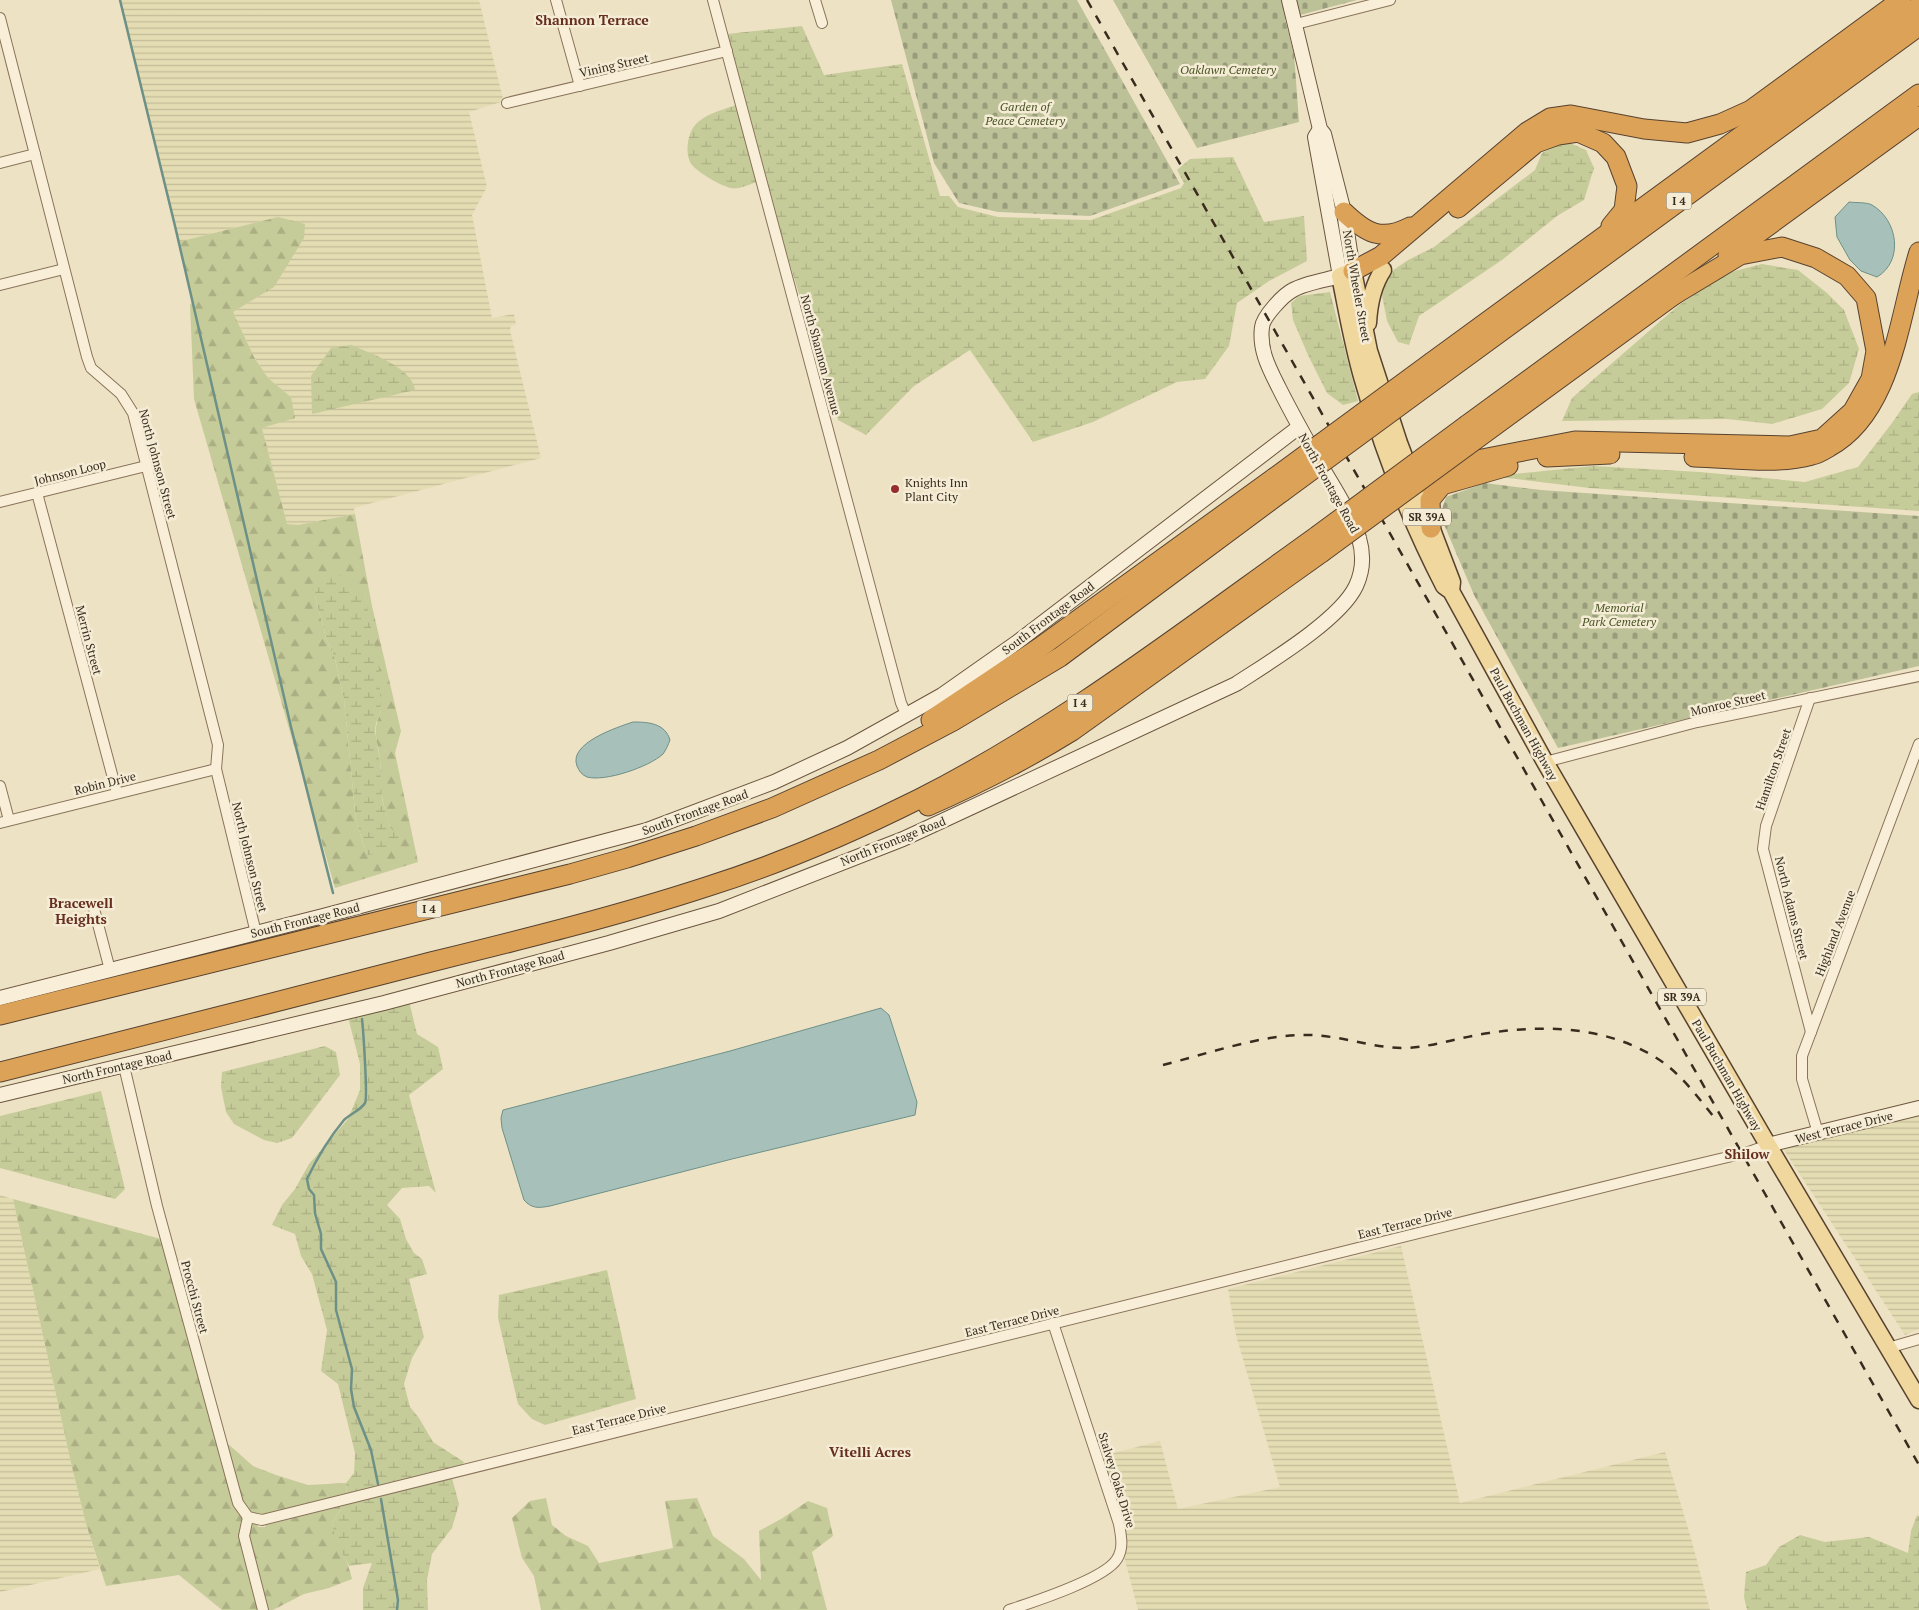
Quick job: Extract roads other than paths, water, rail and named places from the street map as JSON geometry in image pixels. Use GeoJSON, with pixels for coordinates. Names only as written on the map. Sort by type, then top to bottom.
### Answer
{"type":"FeatureCollection","features":[{"type":"Feature","properties":{"kind":"highway"},"geometry":{"type":"LineString","coordinates":[[1346,273],[1381,256],[1526,132],[1550,118],[1571,115],[1644,129],[1687,133],[1720,124],[1752,110],[1901,0]]}},
{"type":"Feature","properties":{"kind":"highway"},"geometry":{"type":"LineString","coordinates":[[1436,369],[1600,239],[1919,6]]}},
{"type":"Feature","properties":{"kind":"highway","name":"I 4"},"geometry":{"type":"LineString","coordinates":[[0,1015],[627,858],[696,836],[772,808],[848,774],[953,721],[1060,657],[1278,485],[1436,369],[1919,26]]}},
{"type":"Feature","properties":{"kind":"highway","name":"I 4"},"geometry":{"type":"LineString","coordinates":[[0,1072],[617,914],[710,886],[762,867],[825,842],[919,798],[1032,735],[1319,544],[1471,432],[1919,94]]}},
{"type":"Feature","properties":{"kind":"highway"},"geometry":{"type":"LineString","coordinates":[[1471,432],[1672,296],[1919,116]]}},
{"type":"Feature","properties":{"kind":"highway"},"geometry":{"type":"LineString","coordinates":[[1346,273],[1360,275],[1384,270],[1536,143],[1558,135],[1578,132],[1603,143],[1616,157],[1627,186],[1624,210],[1600,239]]}},
{"type":"Feature","properties":{"kind":"highway"},"geometry":{"type":"LineString","coordinates":[[1344,212],[1358,226],[1369,232],[1379,234],[1398,233],[1425,220]]}},
{"type":"Feature","properties":{"kind":"highway"},"geometry":{"type":"LineString","coordinates":[[1410,494],[1477,460],[1575,441],[1790,446],[1822,439],[1853,411],[1871,380],[1876,351],[1866,298],[1847,276],[1816,258],[1782,247],[1740,255],[1672,296]]}},
{"type":"Feature","properties":{"kind":"highway"},"geometry":{"type":"LineString","coordinates":[[1410,494],[1537,457],[1595,454],[1780,460],[1814,455],[1839,442],[1861,421],[1875,399],[1886,376],[1919,252]]}},
{"type":"Feature","properties":{"kind":"highway"},"geometry":{"type":"LineString","coordinates":[[1431,528],[1430,500],[1442,485]]}},
{"type":"Feature","properties":{"kind":"main road"},"geometry":{"type":"LineString","coordinates":[[1367,343],[1371,304],[1376,281],[1384,270]]}},
{"type":"Feature","properties":{"kind":"main road","name":"North Wheeler Street"},"geometry":{"type":"LineString","coordinates":[[1346,273],[1399,442]]}},
{"type":"Feature","properties":{"kind":"main road","name":"North Wheeler Street"},"geometry":{"type":"LineString","coordinates":[[1346,273],[1357,358],[1382,439]]}},
{"type":"Feature","properties":{"kind":"main road","name":"Paul Buchman Highway"},"geometry":{"type":"LineString","coordinates":[[1382,439],[1410,494],[1431,528],[1452,582],[1451,590]]}},
{"type":"Feature","properties":{"kind":"main road","name":"Paul Buchman Highway"},"geometry":{"type":"LineString","coordinates":[[1399,442],[1425,550],[1444,586],[1451,590],[1545,762],[1768,1146],[1919,1400]]}},
{"type":"Feature","properties":{"kind":"street"},"geometry":{"type":"LineString","coordinates":[[556,0],[580,86]]}},
{"type":"Feature","properties":{"kind":"street","name":"North Shannon Avenue"},"geometry":{"type":"LineString","coordinates":[[713,0],[901,703],[907,716]]}},
{"type":"Feature","properties":{"kind":"street"},"geometry":{"type":"LineString","coordinates":[[815,0],[822,23]]}},
{"type":"Feature","properties":{"kind":"street","name":"North Wheeler Street"},"geometry":{"type":"LineString","coordinates":[[1289,0],[1316,114],[1320,129],[1324,134],[1344,212],[1346,273]]}},
{"type":"Feature","properties":{"kind":"street"},"geometry":{"type":"LineString","coordinates":[[1296,24],[1390,0]]}},
{"type":"Feature","properties":{"kind":"street","name":"North Johnson Street"},"geometry":{"type":"LineString","coordinates":[[0,18],[3,40],[91,368],[121,394],[133,413],[218,745],[216,769],[256,933]]}},
{"type":"Feature","properties":{"kind":"street","name":"Vining Street"},"geometry":{"type":"LineString","coordinates":[[506,103],[727,51]]}},
{"type":"Feature","properties":{"kind":"street","name":"North Wheeler Street"},"geometry":{"type":"LineString","coordinates":[[1320,129],[1315,137],[1346,273]]}},
{"type":"Feature","properties":{"kind":"street"},"geometry":{"type":"LineString","coordinates":[[0,163],[35,154]]}},
{"type":"Feature","properties":{"kind":"street"},"geometry":{"type":"LineString","coordinates":[[0,285],[64,268]]}},
{"type":"Feature","properties":{"kind":"street","name":"North Frontage Road"},"geometry":{"type":"LineString","coordinates":[[0,1095],[384,1003],[609,943],[719,911],[926,828],[1236,684],[1282,655],[1320,626],[1345,602],[1355,588],[1360,575],[1363,558],[1359,537],[1263,356],[1262,326],[1271,310],[1292,290],[1346,273]]}},
{"type":"Feature","properties":{"kind":"street","name":"South Frontage Road"},"geometry":{"type":"LineString","coordinates":[[0,998],[647,830],[774,782],[846,748],[942,695],[1016,643],[1299,427]]}},
{"type":"Feature","properties":{"kind":"street","name":"Johnson Loop"},"geometry":{"type":"LineString","coordinates":[[0,502],[146,466]]}},
{"type":"Feature","properties":{"kind":"street","name":"Merrin Street"},"geometry":{"type":"LineString","coordinates":[[37,493],[117,793]]}},
{"type":"Feature","properties":{"kind":"street","name":"Monroe Street"},"geometry":{"type":"LineString","coordinates":[[1545,762],[1697,722],[1919,676]]}},
{"type":"Feature","properties":{"kind":"street","name":"Hamilton Street"},"geometry":{"type":"LineString","coordinates":[[1764,849],[1766,826],[1810,698]]}},
{"type":"Feature","properties":{"kind":"street","name":"Highland Avenue"},"geometry":{"type":"LineString","coordinates":[[1818,1133],[1802,1078],[1802,1056],[1919,744]]}},
{"type":"Feature","properties":{"kind":"street","name":"Robin Drive"},"geometry":{"type":"LineString","coordinates":[[5,822],[216,769]]}},
{"type":"Feature","properties":{"kind":"street"},"geometry":{"type":"LineString","coordinates":[[0,786],[5,822]]}},
{"type":"Feature","properties":{"kind":"street","name":"North Adams Street"},"geometry":{"type":"LineString","coordinates":[[1764,849],[1811,1032]]}},
{"type":"Feature","properties":{"kind":"street"},"geometry":{"type":"LineString","coordinates":[[93,905],[110,970]]}},
{"type":"Feature","properties":{"kind":"street","name":"Procchi Street"},"geometry":{"type":"LineString","coordinates":[[124,1066],[157,1206],[235,1494],[238,1503],[248,1517]]}},
{"type":"Feature","properties":{"kind":"street","name":"West Terrace Drive"},"geometry":{"type":"LineString","coordinates":[[1768,1146],[1919,1108]]}},
{"type":"Feature","properties":{"kind":"street","name":"East Terrace Drive"},"geometry":{"type":"LineString","coordinates":[[248,1517],[262,1520],[1768,1146]]}},
{"type":"Feature","properties":{"kind":"street","name":"Stalvey Oaks Drive"},"geometry":{"type":"LineString","coordinates":[[1009,1610],[1107,1570],[1118,1558],[1122,1543],[1119,1524],[1053,1323]]}},
{"type":"Feature","properties":{"kind":"street"},"geometry":{"type":"LineString","coordinates":[[1888,1348],[1919,1339]]}},
{"type":"Feature","properties":{"kind":"street"},"geometry":{"type":"LineString","coordinates":[[248,1517],[244,1536],[263,1610]]}},
{"type":"Feature","properties":{"kind":"water"},"geometry":{"type":"Polygon","coordinates":[[[1849,202],[1872,205],[1888,220],[1892,230],[1894,251],[1891,261],[1886,270],[1877,277],[1861,271],[1850,260],[1837,237],[1835,217],[1849,202]]]}},
{"type":"Feature","properties":{"kind":"water"},"geometry":{"type":"Polygon","coordinates":[[[633,722],[650,723],[660,727],[668,734],[670,740],[663,754],[648,764],[615,775],[595,778],[582,774],[577,766],[576,758],[580,750],[596,737],[633,722]]]}},
{"type":"Feature","properties":{"kind":"water"},"geometry":{"type":"Polygon","coordinates":[[[881,1008],[889,1015],[917,1102],[915,1115],[732,1159],[550,1206],[536,1207],[524,1200],[502,1128],[501,1118],[503,1110],[730,1051],[881,1008]]]}},
{"type":"Feature","properties":{"kind":"waterway"},"geometry":{"type":"LineString","coordinates":[[120,0],[175,226],[291,727],[333,893]]}},
{"type":"Feature","properties":{"kind":"waterway"},"geometry":{"type":"LineString","coordinates":[[362,1019],[366,1077],[365,1103],[344,1120],[324,1148],[307,1179],[309,1189],[314,1195],[315,1213],[321,1234],[321,1249],[336,1282],[336,1310],[352,1369],[351,1389],[354,1407],[371,1450],[378,1484]]}},
{"type":"Feature","properties":{"kind":"waterway"},"geometry":{"type":"LineString","coordinates":[[381,1499],[398,1600],[397,1610]]}},
{"type":"Feature","properties":{"kind":"railway"},"geometry":{"type":"LineString","coordinates":[[1087,0],[1919,1465]]}},
{"type":"Feature","properties":{"kind":"railway"},"geometry":{"type":"LineString","coordinates":[[1163,1065],[1254,1041],[1290,1036],[1319,1036],[1404,1048],[1426,1046],[1512,1030],[1557,1029],[1580,1031],[1624,1042],[1664,1063],[1686,1083],[1717,1121]]}},
{"type":"Feature","properties":{"kind":"place","name":"Knights Inn Plant City"},"geometry":{"type":"Point","coordinates":[895,489]}},
{"type":"Feature","properties":{"kind":"district","name":"Shannon Terrace"},"geometry":{"type":"Point","coordinates":[592,19]}},
{"type":"Feature","properties":{"kind":"district","name":"Bracewell Heights"},"geometry":{"type":"Point","coordinates":[81,910]}},
{"type":"Feature","properties":{"kind":"district","name":"Shilow"},"geometry":{"type":"Point","coordinates":[1747,1153]}},
{"type":"Feature","properties":{"kind":"district","name":"Vitelli Acres"},"geometry":{"type":"Point","coordinates":[870,1451]}},
{"type":"Feature","properties":{"kind":"park label","name":"Oaklawn Cemetery"},"geometry":{"type":"Point","coordinates":[1228,69]}},
{"type":"Feature","properties":{"kind":"park label","name":"Garden of Peace Cemetery"},"geometry":{"type":"Point","coordinates":[1025,113]}},
{"type":"Feature","properties":{"kind":"park label","name":"Memorial Park Cemetery"},"geometry":{"type":"Point","coordinates":[1619,614]}}]}
